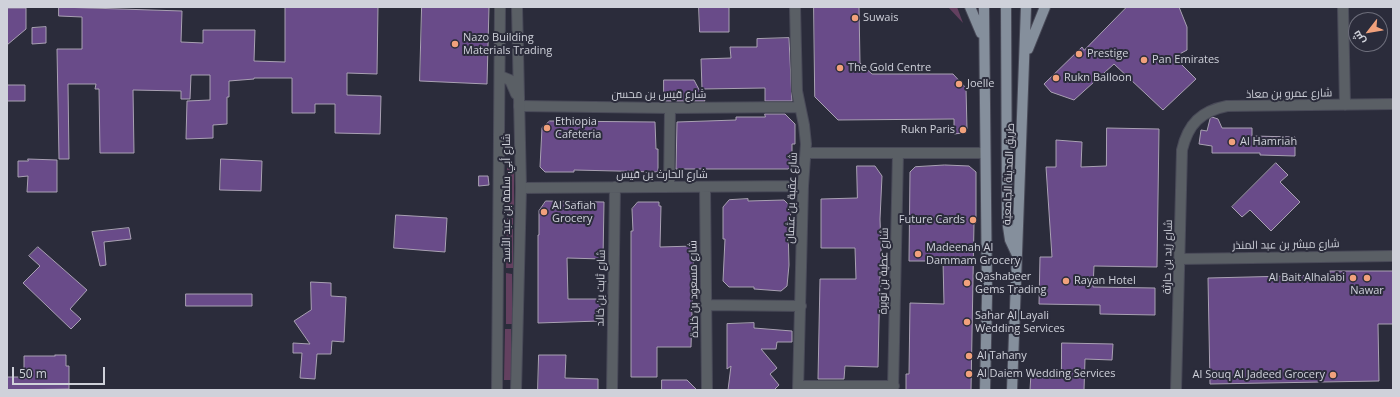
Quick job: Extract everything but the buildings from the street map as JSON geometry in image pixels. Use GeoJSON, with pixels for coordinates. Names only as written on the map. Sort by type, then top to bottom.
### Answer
{"type":"FeatureCollection","features":[{"type":"Feature","properties":{"kind":"main road"},"geometry":{"type":"LineString","coordinates":[[970,7],[983,40]]}},
{"type":"Feature","properties":{"kind":"main road","name":"طريق المدينة الجامعية"},"geometry":{"type":"LineString","coordinates":[[984,7],[983,40],[987,296],[985,390]]}},
{"type":"Feature","properties":{"kind":"main road"},"geometry":{"type":"LineString","coordinates":[[1006,7],[1006,220],[1010,240],[1018,259]]}},
{"type":"Feature","properties":{"kind":"main road","name":"طريق المدينة الجامعية"},"geometry":{"type":"LineString","coordinates":[[1012,390],[1026,56],[1026,7]]}},
{"type":"Feature","properties":{"kind":"main road"},"geometry":{"type":"LineString","coordinates":[[1026,56],[1045,7]]}},
{"type":"Feature","properties":{"kind":"street","name":"شارع أبي سلمة بن عبد الأسد"},"geometry":{"type":"LineString","coordinates":[[497,390],[500,7]]}},
{"type":"Feature","properties":{"kind":"street","name":"شارع أبي سلمة بن عبد الأسد"},"geometry":{"type":"LineString","coordinates":[[516,390],[521,188],[517,7]]}},
{"type":"Feature","properties":{"kind":"street","name":"شارع عقبة بن عثمان"},"geometry":{"type":"LineString","coordinates":[[795,7],[798,92],[804,125],[806,153],[803,186],[798,388]]}},
{"type":"Feature","properties":{"kind":"street"},"geometry":{"type":"LineString","coordinates":[[1343,7],[1345,105]]}},
{"type":"Feature","properties":{"kind":"street"},"geometry":{"type":"LineString","coordinates":[[500,76],[507,78],[512,82],[519,106]]}},
{"type":"Feature","properties":{"kind":"street","name":"شارع عمرو بن معاذ"},"geometry":{"type":"LineString","coordinates":[[1192,127],[1201,116],[1213,109],[1227,106],[1393,104]]}},
{"type":"Feature","properties":{"kind":"street","name":"شارع قيس بن محسن"},"geometry":{"type":"LineString","coordinates":[[519,106],[670,108],[800,107]]}},
{"type":"Feature","properties":{"kind":"street"},"geometry":{"type":"LineString","coordinates":[[669,187],[670,108]]}},
{"type":"Feature","properties":{"kind":"street","name":"شارع زيد بن حارثة"},"geometry":{"type":"LineString","coordinates":[[1176,390],[1182,150],[1184,140],[1192,127]]}},
{"type":"Feature","properties":{"kind":"street"},"geometry":{"type":"LineString","coordinates":[[806,153],[985,153]]}},
{"type":"Feature","properties":{"kind":"street","name":"شارع عطية بن نويرة"},"geometry":{"type":"LineString","coordinates":[[893,388],[898,153]]}},
{"type":"Feature","properties":{"kind":"street","name":"شارع الحارث بن قيس"},"geometry":{"type":"LineString","coordinates":[[521,188],[803,186]]}},
{"type":"Feature","properties":{"kind":"street","name":"شارع ثابت بن خالد"},"geometry":{"type":"LineString","coordinates":[[612,390],[615,187]]}},
{"type":"Feature","properties":{"kind":"street","name":"شارع مسعود بن خلدة"},"geometry":{"type":"LineString","coordinates":[[705,187],[707,390]]}},
{"type":"Feature","properties":{"kind":"street","name":"شارع مبشر بن عبد المنذر"},"geometry":{"type":"LineString","coordinates":[[1180,259],[1393,256]]}},
{"type":"Feature","properties":{"kind":"street"},"geometry":{"type":"LineString","coordinates":[[706,305],[801,306]]}},
{"type":"Feature","properties":{"kind":"street"},"geometry":{"type":"LineString","coordinates":[[798,388],[893,388]]}},
{"type":"Feature","properties":{"kind":"shaded area"},"geometry":{"type":"Polygon","coordinates":[[[948,7],[957,7],[963,23],[948,7]]]}},
{"type":"Feature","properties":{"kind":"shaded area"},"geometry":{"type":"Polygon","coordinates":[[[507,164],[514,164],[514,213],[507,213],[507,164]]]}},
{"type":"Feature","properties":{"kind":"shaded area"},"geometry":{"type":"Polygon","coordinates":[[[507,218],[513,218],[513,268],[506,268],[507,218]]]}},
{"type":"Feature","properties":{"kind":"shaded area"},"geometry":{"type":"Polygon","coordinates":[[[506,273],[512,274],[512,324],[506,324],[506,273]]]}},
{"type":"Feature","properties":{"kind":"shaded area"},"geometry":{"type":"Polygon","coordinates":[[[505,329],[511,329],[511,380],[504,380],[505,329]]]}},
{"type":"Feature","properties":{"kind":"place","name":"Suwais"},"geometry":{"type":"Point","coordinates":[855,18]}},
{"type":"Feature","properties":{"kind":"place","name":"Nazo Building Materials Trading"},"geometry":{"type":"Point","coordinates":[455,44]}},
{"type":"Feature","properties":{"kind":"place","name":"Prestige"},"geometry":{"type":"Point","coordinates":[1079,54]}},
{"type":"Feature","properties":{"kind":"place","name":"Pan Emirates"},"geometry":{"type":"Point","coordinates":[1144,60]}},
{"type":"Feature","properties":{"kind":"place","name":"The Gold Centre"},"geometry":{"type":"Point","coordinates":[840,68]}},
{"type":"Feature","properties":{"kind":"place","name":"Rukn Balloon"},"geometry":{"type":"Point","coordinates":[1056,78]}},
{"type":"Feature","properties":{"kind":"place","name":"Joelle"},"geometry":{"type":"Point","coordinates":[959,84]}},
{"type":"Feature","properties":{"kind":"place","name":"Ethiopia Cafeteria"},"geometry":{"type":"Point","coordinates":[547,128]}},
{"type":"Feature","properties":{"kind":"place","name":"Rukn Paris"},"geometry":{"type":"Point","coordinates":[963,130]}},
{"type":"Feature","properties":{"kind":"place","name":"Al Hamriah"},"geometry":{"type":"Point","coordinates":[1232,142]}},
{"type":"Feature","properties":{"kind":"place","name":"Al Safiah Grocery"},"geometry":{"type":"Point","coordinates":[544,212]}},
{"type":"Feature","properties":{"kind":"place","name":"Future Cards"},"geometry":{"type":"Point","coordinates":[973,220]}},
{"type":"Feature","properties":{"kind":"place","name":"Madeenah Al Dammam Grocery"},"geometry":{"type":"Point","coordinates":[918,254]}},
{"type":"Feature","properties":{"kind":"place","name":"Al Bait Alhalabi"},"geometry":{"type":"Point","coordinates":[1353,278]}},
{"type":"Feature","properties":{"kind":"place","name":"Nawar"},"geometry":{"type":"Point","coordinates":[1367,278]}},
{"type":"Feature","properties":{"kind":"place","name":"Rayan Hotel"},"geometry":{"type":"Point","coordinates":[1066,281]}},
{"type":"Feature","properties":{"kind":"place","name":"Qashabeer Gems Trading"},"geometry":{"type":"Point","coordinates":[967,283]}},
{"type":"Feature","properties":{"kind":"place","name":"Sahar Al Layali Wedding Services"},"geometry":{"type":"Point","coordinates":[967,322]}},
{"type":"Feature","properties":{"kind":"place","name":"Al Tahany"},"geometry":{"type":"Point","coordinates":[969,356]}},
{"type":"Feature","properties":{"kind":"place","name":"Al Daiem Wedding Services"},"geometry":{"type":"Point","coordinates":[969,374]}},
{"type":"Feature","properties":{"kind":"place","name":"Al Souq Al Jadeed Grocery"},"geometry":{"type":"Point","coordinates":[1333,375]}}]}
